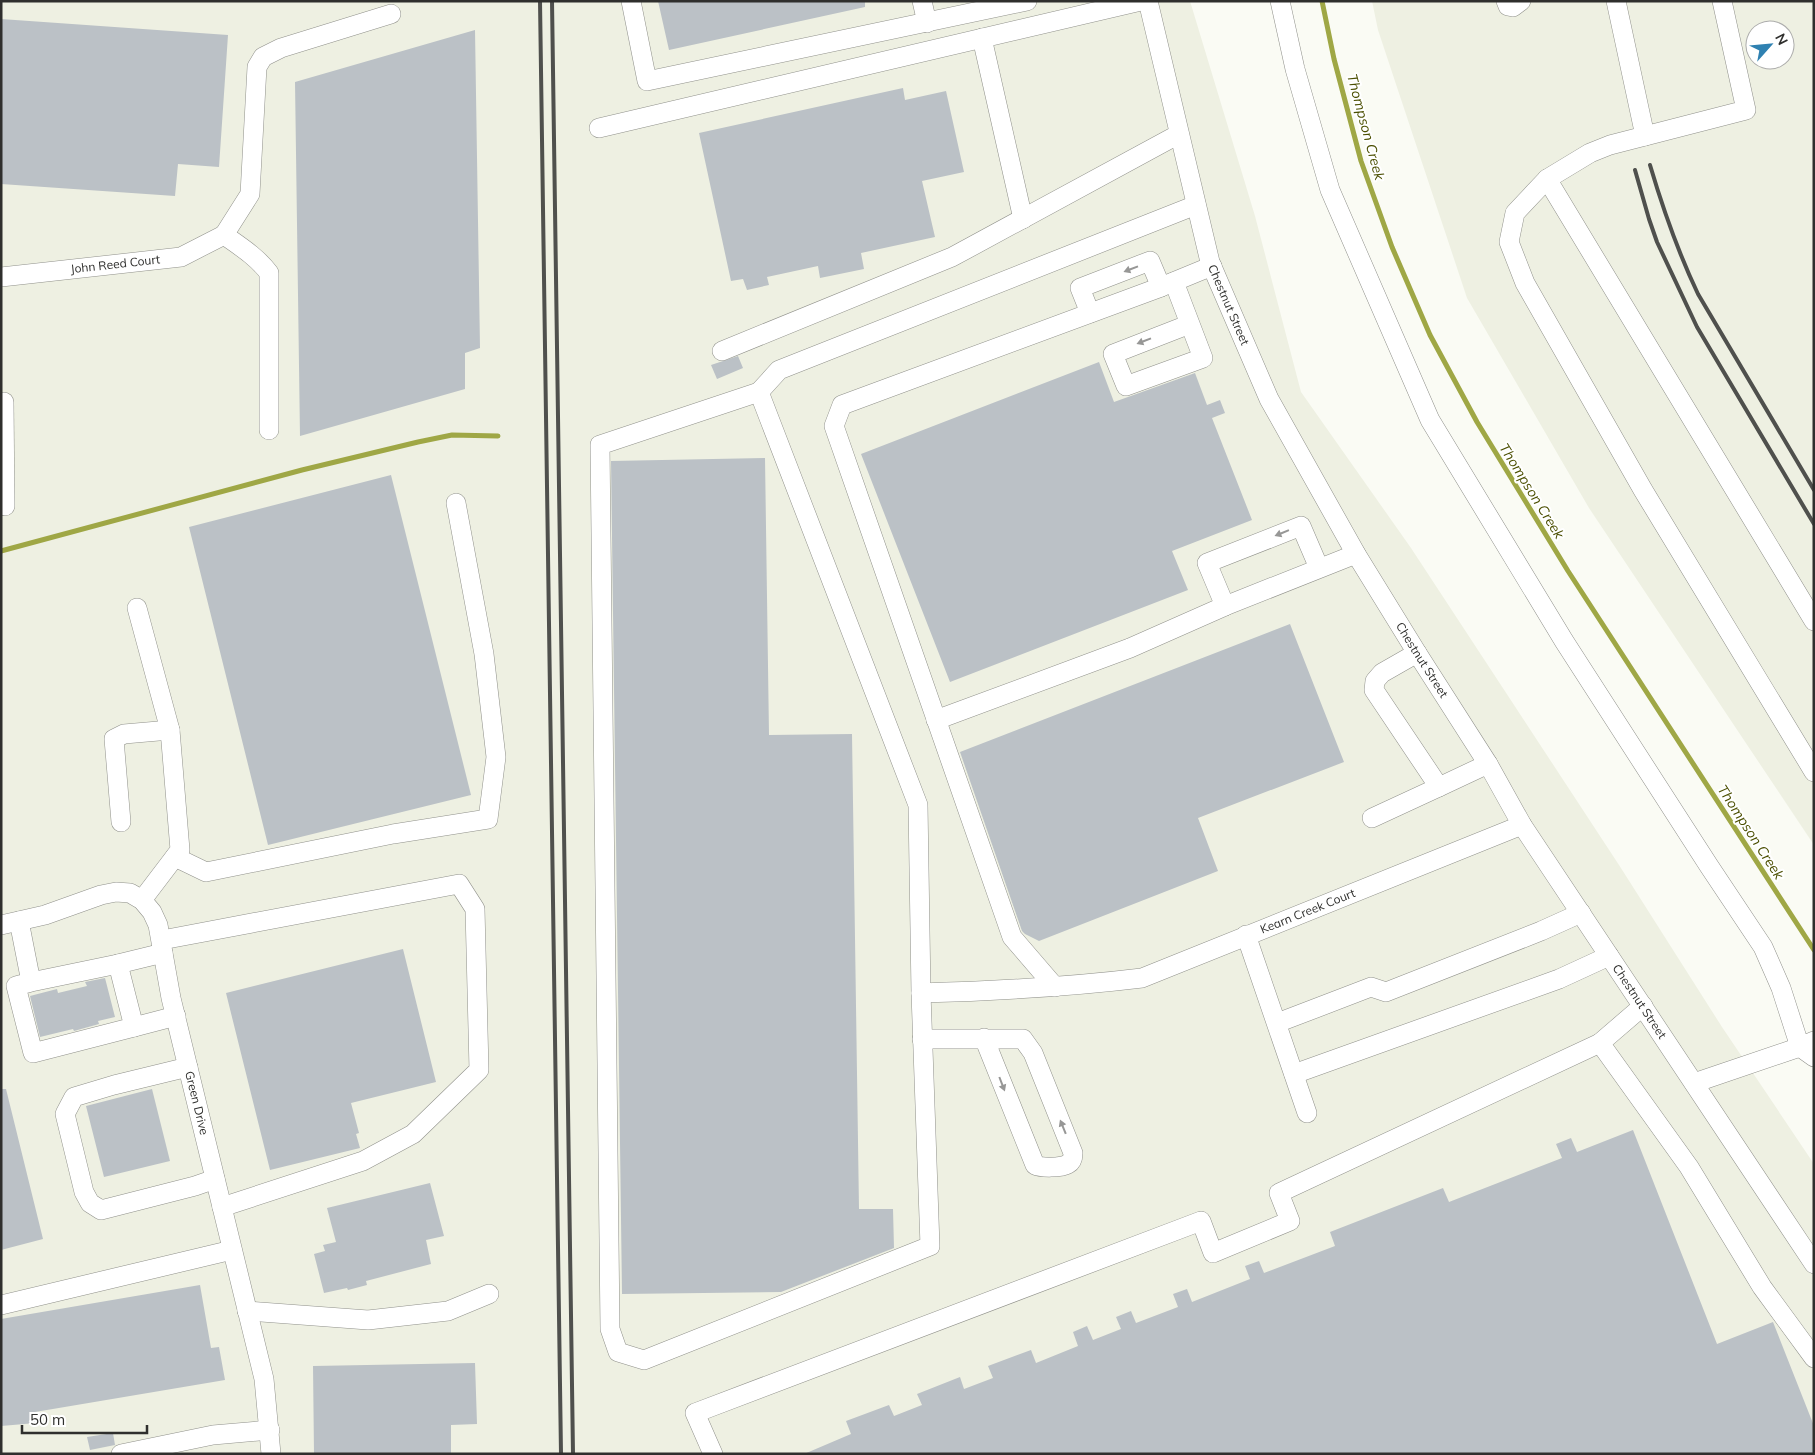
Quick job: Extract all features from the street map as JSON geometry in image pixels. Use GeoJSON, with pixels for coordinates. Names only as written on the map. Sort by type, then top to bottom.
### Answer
{"type":"FeatureCollection","features":[{"type":"Feature","properties":{"kind":"street"},"geometry":{"type":"LineString","coordinates":[[631,1],[647,81],[926,22],[976,7],[1026,1]]}},
{"type":"Feature","properties":{"kind":"street"},"geometry":{"type":"LineString","coordinates":[[922,1],[926,22]]}},
{"type":"Feature","properties":{"kind":"street"},"geometry":{"type":"LineString","coordinates":[[599,128],[1140,1]]}},
{"type":"Feature","properties":{"kind":"street","name":"Chestnut Street"},"geometry":{"type":"LineString","coordinates":[[1148,1],[1212,266],[1269,399],[1356,554],[1488,764],[1522,825],[1814,1264]]}},
{"type":"Feature","properties":{"kind":"street"},"geometry":{"type":"LineString","coordinates":[[1280,1],[1295,68],[1330,190],[1430,420],[1564,641],[1709,866],[1764,947],[1809,1048],[1694,1083]]}},
{"type":"Feature","properties":{"kind":"street"},"geometry":{"type":"LineString","coordinates":[[1506,1],[1508,6],[1513,6],[1521,1]]}},
{"type":"Feature","properties":{"kind":"street"},"geometry":{"type":"LineString","coordinates":[[1616,1],[1645,136]]}},
{"type":"Feature","properties":{"kind":"street"},"geometry":{"type":"LineString","coordinates":[[1722,1],[1746,110],[1610,145],[1590,153],[1547,179],[1514,213],[1509,242],[1525,283],[1643,490],[1814,772]]}},
{"type":"Feature","properties":{"kind":"street"},"geometry":{"type":"LineString","coordinates":[[269,430],[269,274],[250,253],[224,235],[250,194],[257,67],[263,57],[281,48],[391,14]]}},
{"type":"Feature","properties":{"kind":"street"},"geometry":{"type":"LineString","coordinates":[[982,38],[1023,219]]}},
{"type":"Feature","properties":{"kind":"street"},"geometry":{"type":"LineString","coordinates":[[722,351],[952,257],[1179,134]]}},
{"type":"Feature","properties":{"kind":"street"},"geometry":{"type":"LineString","coordinates":[[1547,179],[1814,621]]}},
{"type":"Feature","properties":{"kind":"street"},"geometry":{"type":"LineString","coordinates":[[759,392],[918,805],[922,1039],[930,1246],[644,1360],[618,1352],[610,1329],[600,445],[759,392],[779,370],[1196,205]]}},
{"type":"Feature","properties":{"kind":"street","name":"John Reed Court"},"geometry":{"type":"LineString","coordinates":[[1,277],[181,257],[224,235]]}},
{"type":"Feature","properties":{"kind":"street"},"geometry":{"type":"LineString","coordinates":[[1090,314],[1080,288],[1150,262],[1167,284],[1190,324]]}},
{"type":"Feature","properties":{"kind":"street"},"geometry":{"type":"LineString","coordinates":[[1055,987],[1012,937],[834,426],[842,405],[1090,314],[1212,266]]}},
{"type":"Feature","properties":{"kind":"street"},"geometry":{"type":"LineString","coordinates":[[4,402],[2,462],[5,506]]}},
{"type":"Feature","properties":{"kind":"street"},"geometry":{"type":"LineString","coordinates":[[175,857],[206,872],[393,834],[488,820],[496,757],[484,654],[456,503]]}},
{"type":"Feature","properties":{"kind":"street"},"geometry":{"type":"LineString","coordinates":[[1225,606],[1207,563],[1300,526],[1319,568]]}},
{"type":"Feature","properties":{"kind":"street"},"geometry":{"type":"LineString","coordinates":[[936,720],[1130,648],[1225,606],[1356,554]]}},
{"type":"Feature","properties":{"kind":"street"},"geometry":{"type":"LineString","coordinates":[[31,982],[10,923],[53,912],[100,895],[116,892],[130,893],[142,900],[180,850],[170,730],[137,608]]}},
{"type":"Feature","properties":{"kind":"street"},"geometry":{"type":"LineString","coordinates":[[1417,653],[1382,673],[1374,681],[1374,690],[1439,787]]}},
{"type":"Feature","properties":{"kind":"street"},"geometry":{"type":"LineString","coordinates":[[121,822],[114,739],[124,734],[170,730]]}},
{"type":"Feature","properties":{"kind":"street"},"geometry":{"type":"LineString","coordinates":[[1372,818],[1488,764]]}},
{"type":"Feature","properties":{"kind":"street","name":"Kearn Creek Court"},"geometry":{"type":"LineString","coordinates":[[921,993],[1020,990],[1089,985],[1142,978],[1522,825]]}},
{"type":"Feature","properties":{"kind":"street"},"geometry":{"type":"LineString","coordinates":[[176,1016],[33,1053],[16,986],[118,964],[162,946],[458,884],[475,909],[479,1070],[414,1134],[363,1161],[222,1207]]}},
{"type":"Feature","properties":{"kind":"street","name":"Green Drive"},"geometry":{"type":"LineString","coordinates":[[142,900],[152,912],[158,925],[167,979],[264,1379],[271,1454]]}},
{"type":"Feature","properties":{"kind":"street"},"geometry":{"type":"LineString","coordinates":[[1277,1023],[1371,986],[1386,992],[1581,914]]}},
{"type":"Feature","properties":{"kind":"street"},"geometry":{"type":"LineString","coordinates":[[1246,935],[1307,1113]]}},
{"type":"Feature","properties":{"kind":"street"},"geometry":{"type":"LineString","coordinates":[[1294,1074],[1559,979],[1609,956]]}},
{"type":"Feature","properties":{"kind":"street"},"geometry":{"type":"LineString","coordinates":[[118,964],[134,1027]]}},
{"type":"Feature","properties":{"kind":"street"},"geometry":{"type":"LineString","coordinates":[[713,1454],[695,1413],[1201,1221],[1213,1253],[1290,1221],[1279,1193],[1600,1043],[1643,1006]]}},
{"type":"Feature","properties":{"kind":"street"},"geometry":{"type":"LineString","coordinates":[[922,1039],[984,1038],[1022,1039],[1033,1053],[1073,1153],[1072,1160],[1068,1164],[1041,1168],[1035,1165],[984,1038]]}},
{"type":"Feature","properties":{"kind":"street"},"geometry":{"type":"LineString","coordinates":[[1600,1043],[1689,1167],[1762,1288],[1814,1358]]}},
{"type":"Feature","properties":{"kind":"street"},"geometry":{"type":"LineString","coordinates":[[188,1067],[74,1097],[65,1114],[84,1192],[90,1203],[101,1210],[195,1186],[215,1179]]}},
{"type":"Feature","properties":{"kind":"street"},"geometry":{"type":"LineString","coordinates":[[1,1305],[232,1250]]}},
{"type":"Feature","properties":{"kind":"street"},"geometry":{"type":"LineString","coordinates":[[247,1311],[368,1320],[448,1311],[489,1294]]}},
{"type":"Feature","properties":{"kind":"street"},"geometry":{"type":"LineString","coordinates":[[121,1454],[147,1451],[214,1435],[270,1430]]}},
{"type":"Feature","properties":{"kind":"shaded area"},"geometry":{"type":"Polygon","coordinates":[[[1,1],[1190,1],[1255,216],[1301,392],[1411,548],[1619,865],[1722,1027],[1814,1164],[1814,1454],[1,1454],[1,1]]]}},
{"type":"Feature","properties":{"kind":"shaded area"},"geometry":{"type":"Polygon","coordinates":[[[1372,1],[1814,1],[1814,845],[1589,508],[1467,298],[1378,30],[1372,1]]]}},
{"type":"Feature","properties":{"kind":"building"},"geometry":{"type":"Polygon","coordinates":[[[658,1],[865,1],[865,7],[669,50],[658,1]]]}},
{"type":"Feature","properties":{"kind":"building"},"geometry":{"type":"Polygon","coordinates":[[[1,19],[228,35],[219,167],[178,164],[175,196],[1,184],[1,19]]]}},
{"type":"Feature","properties":{"kind":"building"},"geometry":{"type":"Polygon","coordinates":[[[475,30],[480,348],[465,353],[465,389],[300,436],[295,82],[475,30]]]}},
{"type":"Feature","properties":{"kind":"building"},"geometry":{"type":"Polygon","coordinates":[[[903,88],[905,100],[946,91],[964,172],[922,181],[935,237],[861,253],[864,269],[820,278],[818,266],[767,277],[769,285],[747,290],[743,279],[731,281],[699,133],[903,88]]]}},
{"type":"Feature","properties":{"kind":"building"},"geometry":{"type":"Polygon","coordinates":[[[738,356],[743,368],[717,379],[711,365],[738,356]]]}},
{"type":"Feature","properties":{"kind":"building"},"geometry":{"type":"Polygon","coordinates":[[[1099,362],[1114,402],[1195,373],[1207,405],[1220,400],[1225,413],[1212,418],[1252,520],[1172,551],[1188,590],[950,682],[861,454],[1099,362]]]}},
{"type":"Feature","properties":{"kind":"building"},"geometry":{"type":"Polygon","coordinates":[[[765,458],[769,735],[852,734],[859,1209],[893,1209],[894,1248],[781,1292],[622,1294],[611,461],[765,458]]]}},
{"type":"Feature","properties":{"kind":"building"},"geometry":{"type":"Polygon","coordinates":[[[391,475],[471,795],[268,845],[189,527],[391,475]]]}},
{"type":"Feature","properties":{"kind":"building"},"geometry":{"type":"Polygon","coordinates":[[[1290,624],[1344,762],[1198,818],[1218,871],[1039,941],[1025,934],[1022,931],[960,752],[1290,624]]]}},
{"type":"Feature","properties":{"kind":"building"},"geometry":{"type":"Polygon","coordinates":[[[403,949],[436,1082],[351,1103],[359,1133],[356,1134],[360,1148],[270,1170],[226,993],[403,949]]]}},
{"type":"Feature","properties":{"kind":"building"},"geometry":{"type":"Polygon","coordinates":[[[105,978],[115,1017],[98,1021],[99,1024],[74,1031],[73,1029],[40,1037],[30,996],[57,989],[58,993],[87,986],[85,982],[105,978]]]}},
{"type":"Feature","properties":{"kind":"building"},"geometry":{"type":"Polygon","coordinates":[[[1,1089],[6,1089],[43,1239],[1,1250],[1,1089]]]}},
{"type":"Feature","properties":{"kind":"building"},"geometry":{"type":"Polygon","coordinates":[[[152,1089],[170,1161],[104,1177],[86,1106],[152,1089]]]}},
{"type":"Feature","properties":{"kind":"building"},"geometry":{"type":"Polygon","coordinates":[[[1633,1130],[1717,1344],[1773,1322],[1814,1426],[1814,1454],[804,1454],[851,1434],[846,1421],[889,1405],[894,1416],[922,1405],[917,1394],[960,1377],[964,1389],[993,1378],[988,1366],[1031,1350],[1036,1363],[1078,1346],[1073,1332],[1087,1326],[1093,1340],[1121,1329],[1116,1317],[1131,1311],[1136,1323],[1178,1307],[1173,1294],[1187,1289],[1192,1302],[1250,1279],[1245,1266],[1259,1261],[1264,1273],[1335,1246],[1330,1232],[1443,1188],[1449,1202],[1562,1158],[1556,1144],[1571,1138],[1577,1152],[1633,1130]]]}},
{"type":"Feature","properties":{"kind":"building"},"geometry":{"type":"Polygon","coordinates":[[[430,1183],[444,1236],[426,1240],[431,1264],[366,1281],[367,1285],[324,1293],[314,1254],[325,1251],[323,1245],[336,1242],[327,1208],[430,1183]]]}},
{"type":"Feature","properties":{"kind":"building"},"geometry":{"type":"Polygon","coordinates":[[[200,1285],[211,1348],[219,1347],[225,1380],[35,1412],[36,1423],[1,1426],[1,1319],[200,1285]]]}},
{"type":"Feature","properties":{"kind":"building"},"geometry":{"type":"Polygon","coordinates":[[[475,1363],[477,1424],[451,1425],[451,1454],[314,1454],[313,1366],[475,1363]]]}},
{"type":"Feature","properties":{"kind":"building"},"geometry":{"type":"Polygon","coordinates":[[[113,1433],[115,1445],[90,1450],[87,1437],[113,1433]]]}},
{"type":"Feature","properties":{"kind":"waterway","name":"Thompson Creek"},"geometry":{"type":"LineString","coordinates":[[1322,1],[1334,59],[1361,161],[1392,247],[1430,335],[1477,422],[1568,571],[1814,950]]}},
{"type":"Feature","properties":{"kind":"waterway"},"geometry":{"type":"LineString","coordinates":[[1,551],[302,470],[418,442],[452,435],[498,436]]}},
{"type":"Feature","properties":{"kind":"railway"},"geometry":{"type":"LineString","coordinates":[[540,1],[561,1454]]}},
{"type":"Feature","properties":{"kind":"railway"},"geometry":{"type":"LineString","coordinates":[[552,1],[573,1454]]}},
{"type":"Feature","properties":{"kind":"railway"},"geometry":{"type":"LineString","coordinates":[[1650,165],[1671,230],[1698,294],[1814,490]]}},
{"type":"Feature","properties":{"kind":"railway"},"geometry":{"type":"LineString","coordinates":[[1635,170],[1657,242],[1697,327],[1814,524]]}}]}
